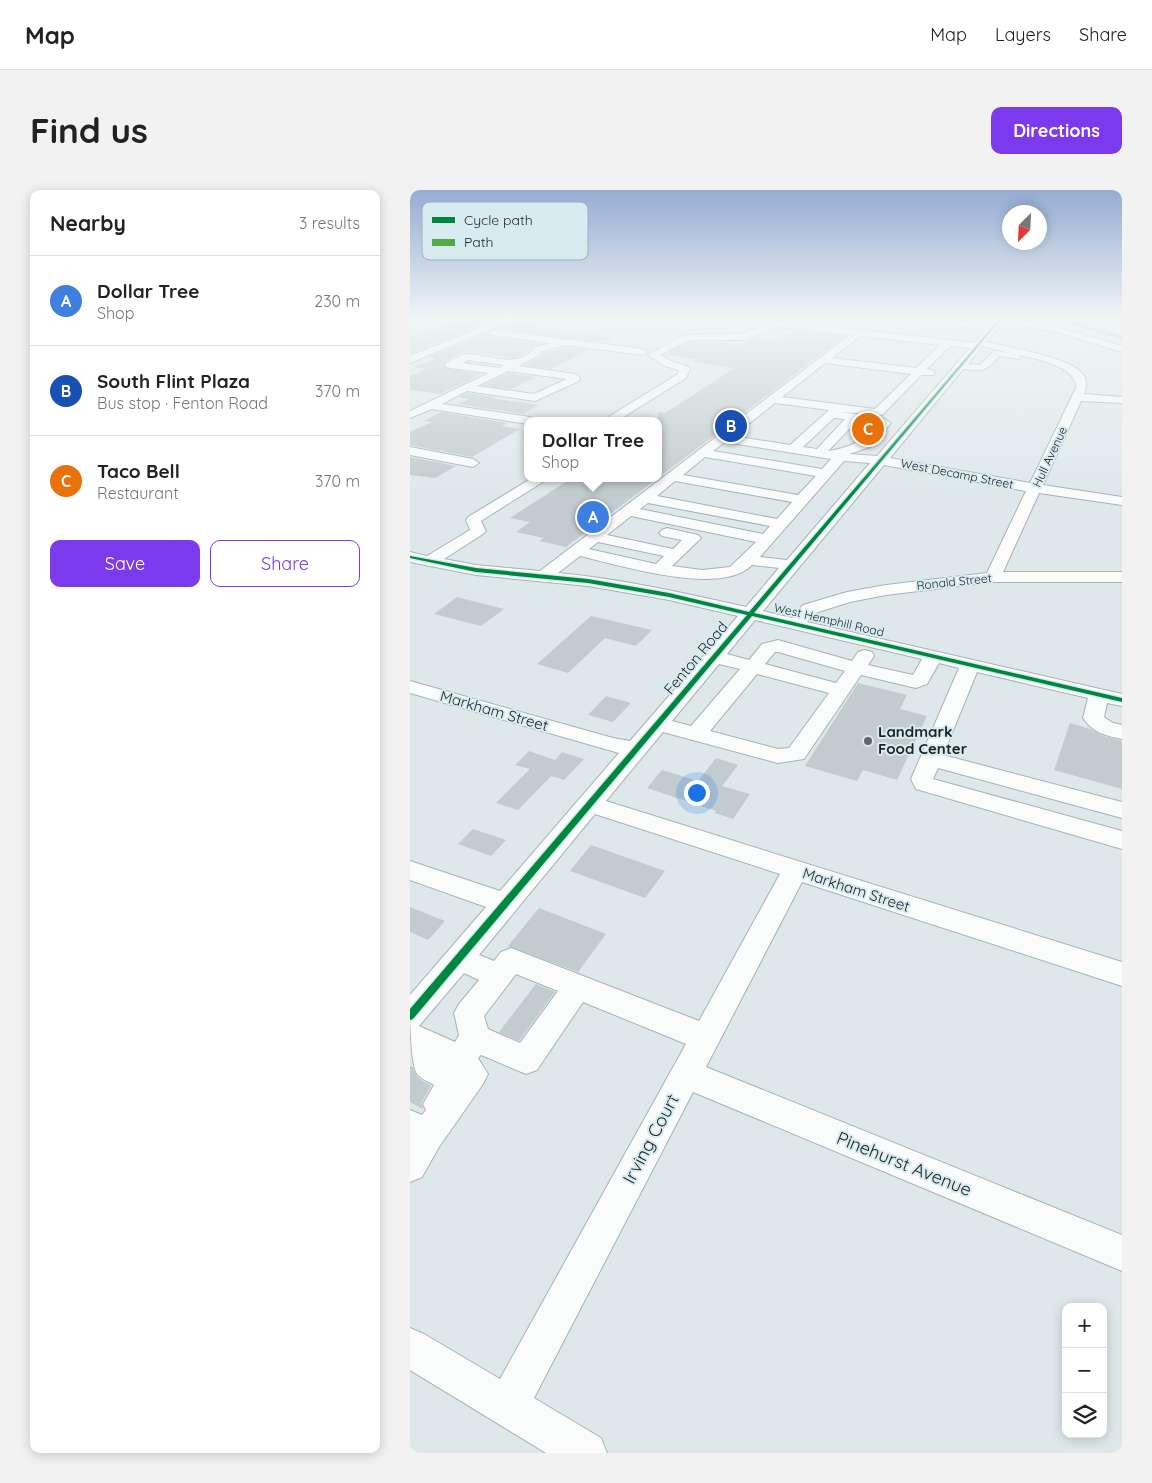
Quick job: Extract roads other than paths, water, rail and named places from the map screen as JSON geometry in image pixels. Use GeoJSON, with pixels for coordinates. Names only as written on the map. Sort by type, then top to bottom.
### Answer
{"type":"FeatureCollection","features":[{"type":"Feature","properties":{"kind":"street"},"geometry":{"type":"LineString","coordinates":[[418,409],[490,377]]}},
{"type":"Feature","properties":{"kind":"street"},"geometry":{"type":"LineString","coordinates":[[466,388],[535,398],[575,378],[568,377]]}},
{"type":"Feature","properties":{"kind":"street"},"geometry":{"type":"LineString","coordinates":[[615,417],[680,377]]}},
{"type":"Feature","properties":{"kind":"street"},"geometry":{"type":"LineString","coordinates":[[543,577],[801,377]]}},
{"type":"Feature","properties":{"kind":"street"},"geometry":{"type":"LineString","coordinates":[[797,445],[835,411],[878,413],[914,377]]}},
{"type":"Feature","properties":{"kind":"street","name":"Fenton Road"},"geometry":{"type":"LineString","coordinates":[[410,1016],[752,614],[950,377]]}},
{"type":"Feature","properties":{"kind":"street","name":"Hull Avenue"},"geometry":{"type":"LineString","coordinates":[[993,577],[1077,397],[1082,382],[1080,377]]}},
{"type":"Feature","properties":{"kind":"street"},"geometry":{"type":"LineString","coordinates":[[1077,397],[1122,400]]}},
{"type":"Feature","properties":{"kind":"street"},"geometry":{"type":"LineString","coordinates":[[773,399],[885,423],[865,446],[838,452],[823,449],[854,417]]}},
{"type":"Feature","properties":{"kind":"street"},"geometry":{"type":"LineString","coordinates":[[418,409],[524,420]]}},
{"type":"Feature","properties":{"kind":"street"},"geometry":{"type":"LineString","coordinates":[[718,441],[826,446]]}},
{"type":"Feature","properties":{"kind":"street"},"geometry":{"type":"LineString","coordinates":[[718,441],[833,465]]}},
{"type":"Feature","properties":{"kind":"street"},"geometry":{"type":"LineString","coordinates":[[797,445],[833,465]]}},
{"type":"Feature","properties":{"kind":"street"},"geometry":{"type":"LineString","coordinates":[[410,451],[473,463]]}},
{"type":"Feature","properties":{"kind":"street"},"geometry":{"type":"LineString","coordinates":[[702,453],[833,465]]}},
{"type":"Feature","properties":{"kind":"street","name":"West Decamp Street"},"geometry":{"type":"LineString","coordinates":[[833,465],[881,460],[1035,489],[1122,501]]}},
{"type":"Feature","properties":{"kind":"street"},"geometry":{"type":"LineString","coordinates":[[688,465],[707,468]]}},
{"type":"Feature","properties":{"kind":"street"},"geometry":{"type":"LineString","coordinates":[[643,590],[682,573],[705,575],[738,570],[833,465]]}},
{"type":"Feature","properties":{"kind":"street"},"geometry":{"type":"LineString","coordinates":[[672,477],[803,500]]}},
{"type":"Feature","properties":{"kind":"street"},"geometry":{"type":"LineString","coordinates":[[429,561],[478,531],[473,520],[535,482]]}},
{"type":"Feature","properties":{"kind":"street"},"geometry":{"type":"LineString","coordinates":[[795,483],[814,486]]}},
{"type":"Feature","properties":{"kind":"street"},"geometry":{"type":"LineString","coordinates":[[660,487],[792,512]]}},
{"type":"Feature","properties":{"kind":"street"},"geometry":{"type":"LineString","coordinates":[[646,498],[780,524]]}},
{"type":"Feature","properties":{"kind":"street"},"geometry":{"type":"LineString","coordinates":[[629,511],[753,554]]}},
{"type":"Feature","properties":{"kind":"street"},"geometry":{"type":"LineString","coordinates":[[614,522],[693,538],[793,565]]}},
{"type":"Feature","properties":{"kind":"street"},"geometry":{"type":"LineString","coordinates":[[597,537],[668,561],[682,573]]}},
{"type":"Feature","properties":{"kind":"street"},"geometry":{"type":"LineString","coordinates":[[668,561],[693,538]]}},
{"type":"Feature","properties":{"kind":"street"},"geometry":{"type":"LineString","coordinates":[[578,551],[692,565],[753,554]]}},
{"type":"Feature","properties":{"kind":"street","name":"West Hemphill Road"},"geometry":{"type":"LineString","coordinates":[[410,557],[476,570],[643,590],[1122,700]]}},
{"type":"Feature","properties":{"kind":"street","name":"Ronald Street"},"geometry":{"type":"LineString","coordinates":[[796,624],[810,609],[847,597],[886,590],[993,577],[1122,577]]}},
{"type":"Feature","properties":{"kind":"street"},"geometry":{"type":"LineString","coordinates":[[658,724],[778,756],[796,754],[874,643]]}},
{"type":"Feature","properties":{"kind":"street"},"geometry":{"type":"LineString","coordinates":[[696,734],[769,648],[778,646],[856,668],[916,682],[920,680],[933,656]]}},
{"type":"Feature","properties":{"kind":"street"},"geometry":{"type":"LineString","coordinates":[[715,657],[841,690]]}},
{"type":"Feature","properties":{"kind":"street"},"geometry":{"type":"LineString","coordinates":[[970,665],[922,779],[924,784],[1122,840]]}},
{"type":"Feature","properties":{"kind":"street","name":"Markham Street"},"geometry":{"type":"LineString","coordinates":[[410,687],[612,745],[636,749]]}},
{"type":"Feature","properties":{"kind":"street"},"geometry":{"type":"LineString","coordinates":[[1099,695],[1093,718],[1096,723],[1106,729],[1122,732]]}},
{"type":"Feature","properties":{"kind":"street"},"geometry":{"type":"LineString","coordinates":[[930,759],[1122,810]]}},
{"type":"Feature","properties":{"kind":"street","name":"Markham Street"},"geometry":{"type":"LineString","coordinates":[[590,804],[1122,974]]}},
{"type":"Feature","properties":{"kind":"street"},"geometry":{"type":"LineString","coordinates":[[410,870],[505,903]]}},
{"type":"Feature","properties":{"kind":"street","name":"Irving Court"},"geometry":{"type":"LineString","coordinates":[[507,1407],[795,871]]}},
{"type":"Feature","properties":{"kind":"street"},"geometry":{"type":"LineString","coordinates":[[458,958],[499,976]]}},
{"type":"Feature","properties":{"kind":"street"},"geometry":{"type":"LineString","coordinates":[[416,1124],[472,1074],[468,1048],[469,1013],[511,960],[706,1038]]}},
{"type":"Feature","properties":{"kind":"street"},"geometry":{"type":"LineString","coordinates":[[418,1040],[526,1060],[577,987]]}},
{"type":"Feature","properties":{"kind":"street"},"geometry":{"type":"LineString","coordinates":[[410,1165],[416,1113],[429,1114],[443,1100],[451,1087],[450,1078],[428,1064],[418,1040]]}},
{"type":"Feature","properties":{"kind":"street","name":"Pinehurst Avenue"},"geometry":{"type":"LineString","coordinates":[[686,1074],[1122,1254]]}},
{"type":"Feature","properties":{"kind":"street"},"geometry":{"type":"LineString","coordinates":[[410,1348],[586,1453]]}},
{"type":"Feature","properties":{"kind":"place","name":"South Flint Plaza"},"geometry":{"type":"Point","coordinates":[731,426]}},
{"type":"Feature","properties":{"kind":"place","name":"Taco Bell"},"geometry":{"type":"Point","coordinates":[868,429]}},
{"type":"Feature","properties":{"kind":"place","name":"Dollar Tree"},"geometry":{"type":"Point","coordinates":[593,517]}},
{"type":"Feature","properties":{"kind":"place","name":"Landmark Food Center"},"geometry":{"type":"Point","coordinates":[868,741]}}]}
